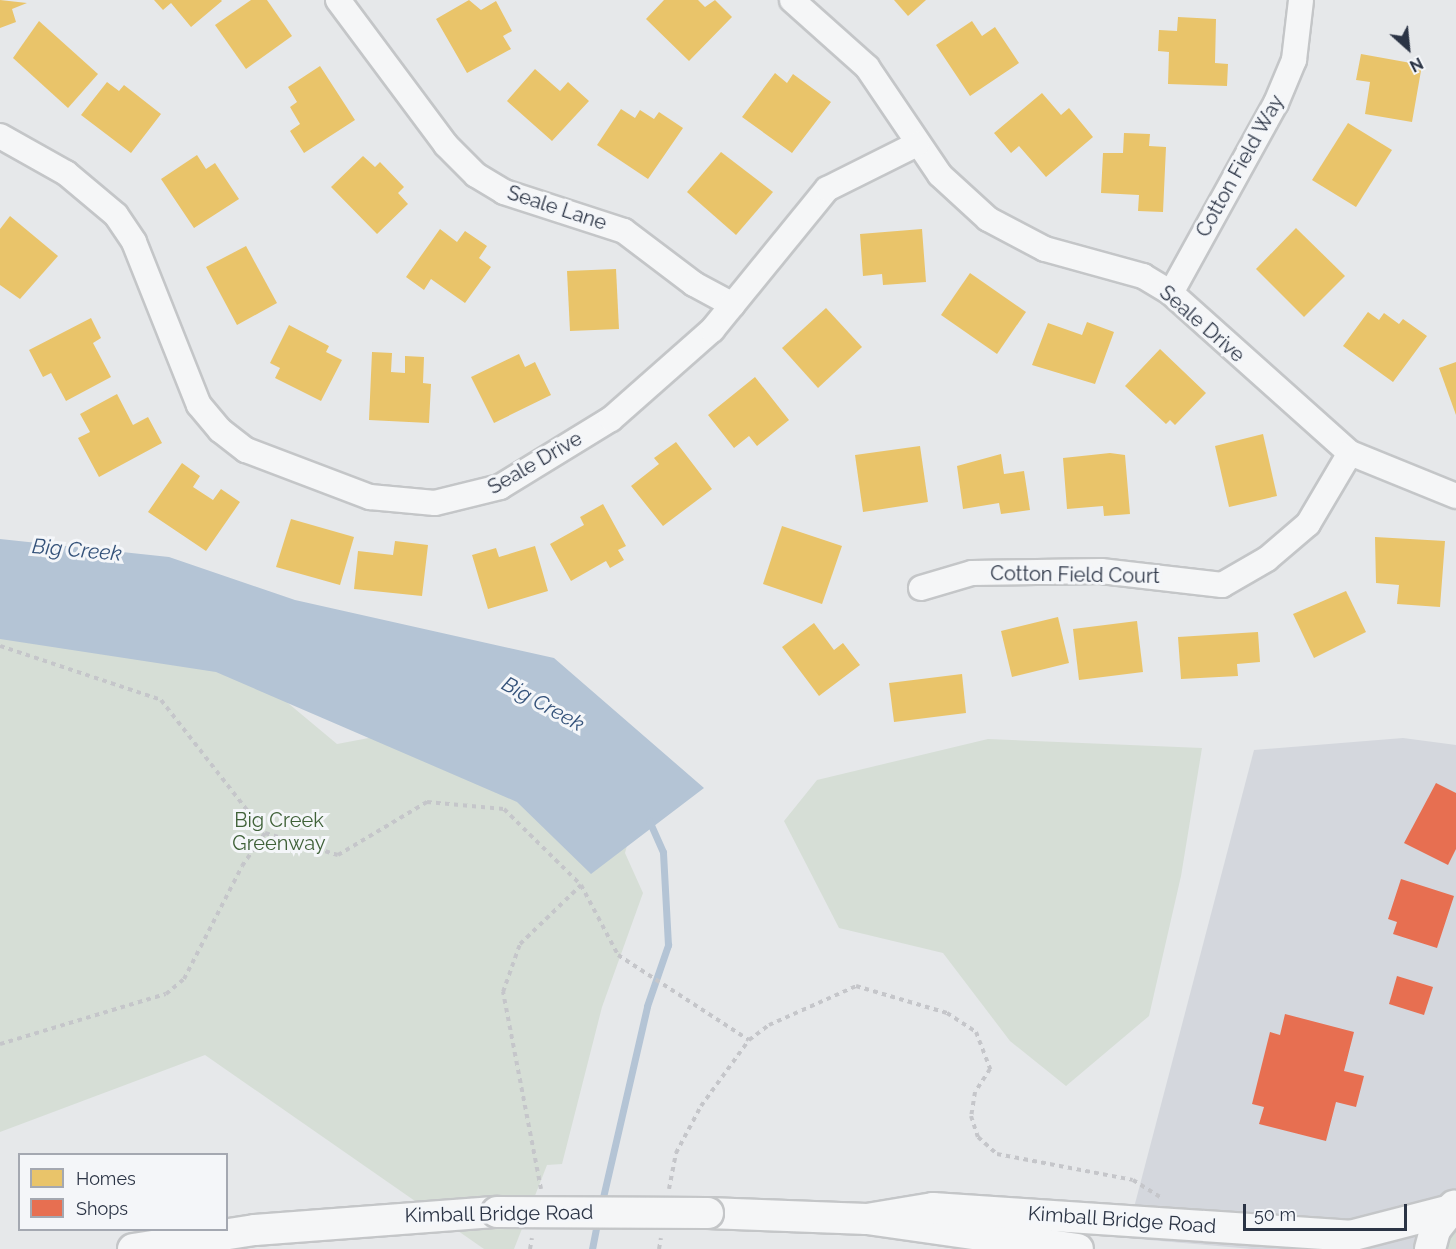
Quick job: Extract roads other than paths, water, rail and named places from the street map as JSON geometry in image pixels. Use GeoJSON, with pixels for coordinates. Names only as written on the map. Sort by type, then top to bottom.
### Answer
{"type":"FeatureCollection","features":[{"type":"Feature","properties":{"kind":"street","name":"Seale Lane"},"geometry":{"type":"LineString","coordinates":[[338,0],[446,145],[476,175],[504,192],[624,231],[694,284],[733,305]]}},
{"type":"Feature","properties":{"kind":"street","name":"Seale Drive"},"geometry":{"type":"LineString","coordinates":[[792,0],[867,67],[917,144],[963,198],[1015,237],[1113,265],[1171,293],[1350,453],[1456,496]]}},
{"type":"Feature","properties":{"kind":"street","name":"Cotton Field Way"},"geometry":{"type":"LineString","coordinates":[[1171,293],[1276,103],[1294,60],[1301,0]]}},
{"type":"Feature","properties":{"kind":"street","name":"Seale Drive"},"geometry":{"type":"LineString","coordinates":[[0,136],[66,173],[116,215],[134,242],[200,405],[220,430],[246,450],[370,497],[435,503],[500,487],[611,419],[733,305],[827,189],[917,144]]}},
{"type":"Feature","properties":{"kind":"street","name":"Cotton Field Court"},"geometry":{"type":"LineString","coordinates":[[921,588],[972,573],[1101,571],[1221,585],[1266,559],[1308,524],[1350,453]]}},
{"type":"Feature","properties":{"kind":"street","name":"Kimball Bridge Road"},"geometry":{"type":"LineString","coordinates":[[867,1220],[933,1208],[1350,1236],[1452,1207]]}},
{"type":"Feature","properties":{"kind":"street"},"geometry":{"type":"LineString","coordinates":[[1430,1249],[1452,1207]]}},
{"type":"Feature","properties":{"kind":"street","name":"Kimball Bridge Road"},"geometry":{"type":"LineString","coordinates":[[133,1249],[278,1228],[497,1212],[708,1213],[867,1220],[1078,1249]]}},
{"type":"Feature","properties":{"kind":"water"},"geometry":{"type":"Polygon","coordinates":[[[0,539],[169,557],[295,600],[554,658],[704,788],[591,874],[517,802],[216,672],[0,639],[0,539]]]}},
{"type":"Feature","properties":{"kind":"waterway","name":"Big Creek"},"geometry":{"type":"LineString","coordinates":[[601,1206],[647,1006],[668,945],[663,852],[649,821]]}},
{"type":"Feature","properties":{"kind":"waterway","name":"Big Creek"},"geometry":{"type":"LineString","coordinates":[[592,1249],[598,1219]]}},
{"type":"Feature","properties":{"kind":"park label","name":"Big Creek Greenway"},"geometry":{"type":"Point","coordinates":[279,832]}}]}
